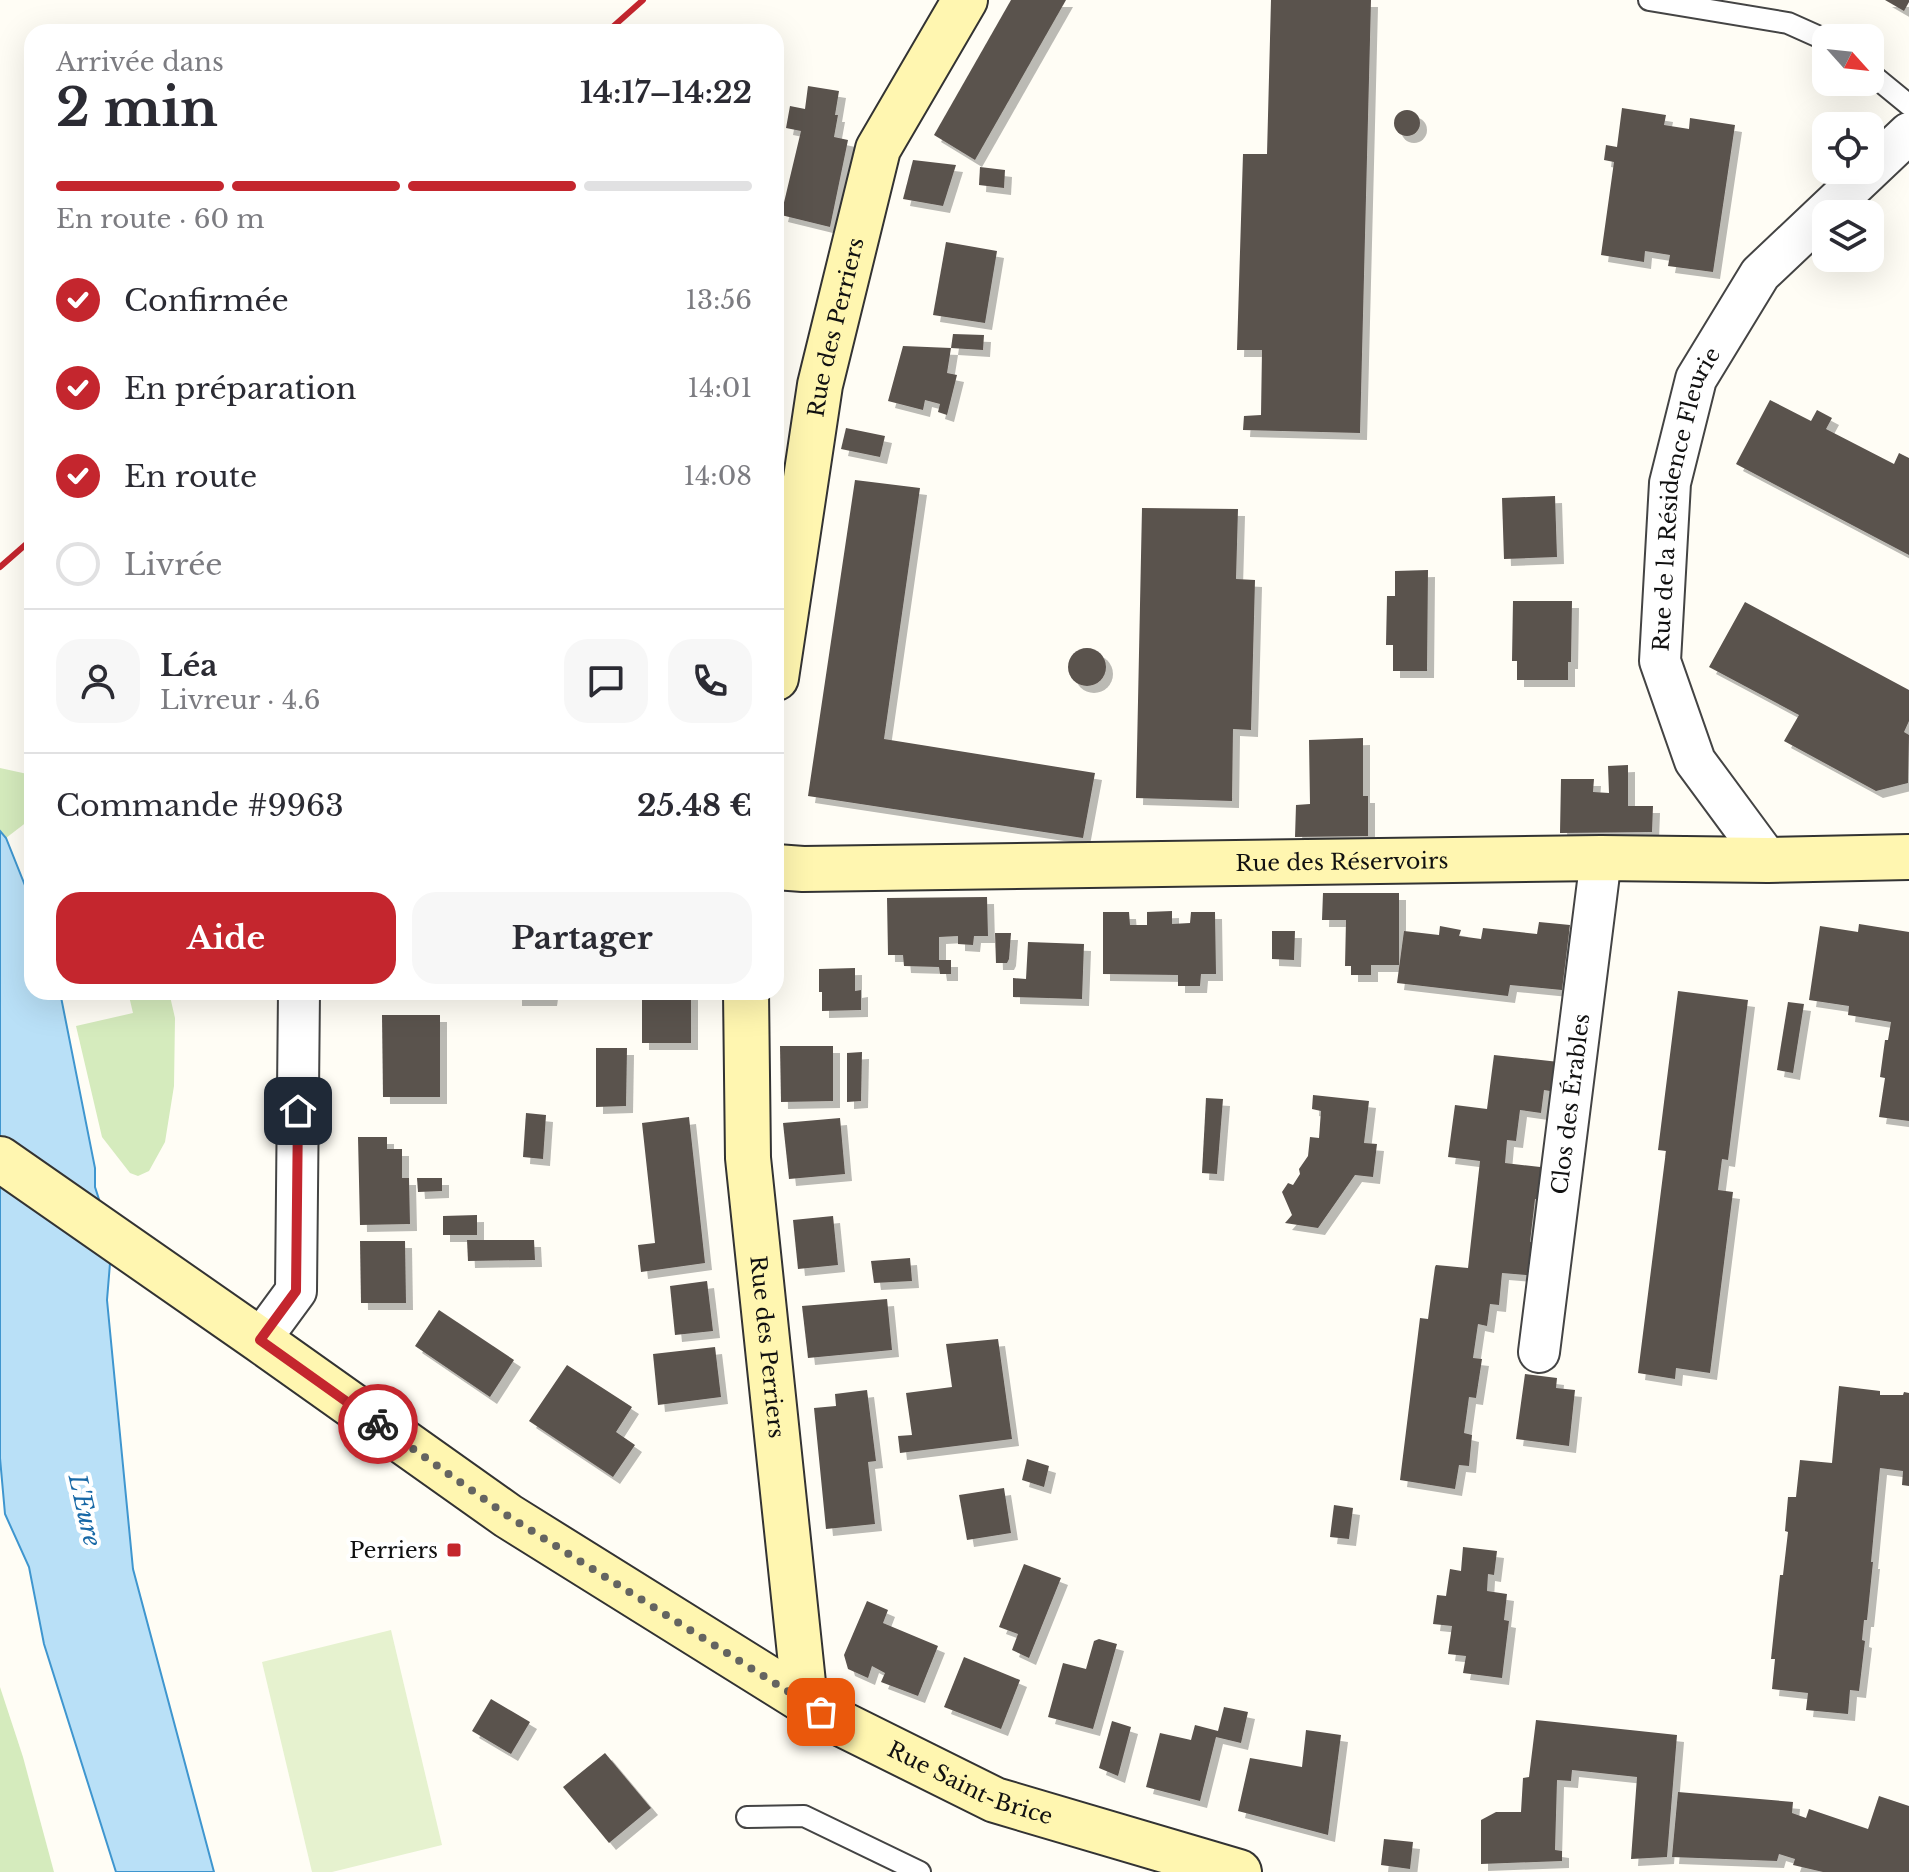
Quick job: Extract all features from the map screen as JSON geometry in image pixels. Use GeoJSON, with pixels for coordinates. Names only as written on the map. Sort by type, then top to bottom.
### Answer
{"type":"FeatureCollection","features":[{"type":"Feature","properties":{"kind":"street","name":"Rue des Perriers"},"geometry":{"type":"LineString","coordinates":[[784,625],[820,385],[878,149],[965,0]]}},
{"type":"Feature","properties":{"kind":"street","name":"Rue de la Résidence Fleurie"},"geometry":{"type":"LineString","coordinates":[[1768,860],[1695,761],[1660,661],[1670,483],[1696,379],[1760,274],[1909,133]]}},
{"type":"Feature","properties":{"kind":"street","name":"Rue des Réservoirs"},"geometry":{"type":"LineString","coordinates":[[784,868],[1909,857]]}},
{"type":"Feature","properties":{"kind":"street","name":"Clos des Érables"},"geometry":{"type":"LineString","coordinates":[[1539,1352],[1601,858]]}},
{"type":"Feature","properties":{"kind":"street"},"geometry":{"type":"LineString","coordinates":[[260,1340],[296,1291],[299,1000]]}},
{"type":"Feature","properties":{"kind":"street","name":"Rue des Perriers"},"geometry":{"type":"LineString","coordinates":[[746,1000],[748,1158],[805,1702]]}},
{"type":"Feature","properties":{"kind":"street","name":"Rue Saint-Brice"},"geometry":{"type":"LineString","coordinates":[[0,1159],[508,1516],[838,1722],[995,1800],[1239,1872]]}},
{"type":"Feature","properties":{"kind":"lane"},"geometry":{"type":"LineString","coordinates":[[1649,0],[1788,23],[1812,34]]}},
{"type":"Feature","properties":{"kind":"lane"},"geometry":{"type":"LineString","coordinates":[[1884,84],[1909,105]]}},
{"type":"Feature","properties":{"kind":"lane"},"geometry":{"type":"LineString","coordinates":[[747,1817],[804,1816],[920,1872]]}},
{"type":"Feature","properties":{"kind":"green space"},"geometry":{"type":"Polygon","coordinates":[[[0,768],[24,773],[24,824],[6,838],[0,831],[0,768]]]}},
{"type":"Feature","properties":{"kind":"green space"},"geometry":{"type":"Polygon","coordinates":[[[130,1000],[171,1000],[175,1018],[174,1086],[165,1142],[149,1171],[138,1176],[130,1173],[102,1137],[76,1026],[133,1013],[130,1000]]]}},
{"type":"Feature","properties":{"kind":"green space"},"geometry":{"type":"Polygon","coordinates":[[[391,1630],[442,1845],[332,1872],[312,1872],[262,1662],[391,1630]]]}},
{"type":"Feature","properties":{"kind":"green space"},"geometry":{"type":"Polygon","coordinates":[[[0,1687],[23,1757],[54,1872],[0,1872],[0,1687]]]}},
{"type":"Feature","properties":{"kind":"water","name":"L'Eure"},"geometry":{"type":"Polygon","coordinates":[[[0,831],[6,838],[24,883],[24,1000],[62,1000],[95,1168],[95,1187],[112,1239],[107,1300],[133,1569],[214,1872],[116,1872],[44,1644],[29,1567],[5,1514],[0,1458],[0,831]]]}},
{"type":"Feature","properties":{"kind":"building"},"geometry":{"type":"Polygon","coordinates":[[[1011,0],[1066,0],[975,160],[934,135],[1011,0]]]}},
{"type":"Feature","properties":{"kind":"building"},"geometry":{"type":"Polygon","coordinates":[[[1271,0],[1371,0],[1360,433],[1243,430],[1244,416],[1261,415],[1262,350],[1237,350],[1243,154],[1267,154],[1271,0]]]}},
{"type":"Feature","properties":{"kind":"building"},"geometry":{"type":"Polygon","coordinates":[[[1885,0],[1909,0],[1909,2],[1904,11],[1885,0]]]}},
{"type":"Feature","properties":{"kind":"building"},"geometry":{"type":"Polygon","coordinates":[[[808,86],[839,91],[834,137],[848,140],[830,227],[784,216],[784,202],[801,131],[786,128],[790,106],[805,109],[808,86]]]}},
{"type":"Feature","properties":{"kind":"building"},"geometry":{"type":"Polygon","coordinates":[[[1622,108],[1666,115],[1664,125],[1689,129],[1690,118],[1735,125],[1713,272],[1668,266],[1670,255],[1645,251],[1644,262],[1601,255],[1614,162],[1604,160],[1606,145],[1617,147],[1622,108]]]}},
{"type":"Feature","properties":{"kind":"building"},"geometry":{"type":"Polygon","coordinates":[[[1407,110],[1416,114],[1420,123],[1416,132],[1407,136],[1398,132],[1394,123],[1398,114],[1407,110]]]}},
{"type":"Feature","properties":{"kind":"building"},"geometry":{"type":"Polygon","coordinates":[[[913,160],[956,165],[943,206],[903,199],[913,160]]]}},
{"type":"Feature","properties":{"kind":"building"},"geometry":{"type":"Polygon","coordinates":[[[980,167],[1005,170],[1004,188],[979,185],[980,167]]]}},
{"type":"Feature","properties":{"kind":"building"},"geometry":{"type":"Polygon","coordinates":[[[946,242],[997,251],[985,323],[933,315],[946,242]]]}},
{"type":"Feature","properties":{"kind":"building"},"geometry":{"type":"Polygon","coordinates":[[[953,334],[984,335],[983,350],[951,348],[953,334]]]}},
{"type":"Feature","properties":{"kind":"building"},"geometry":{"type":"Polygon","coordinates":[[[903,346],[951,348],[947,373],[957,375],[947,415],[938,412],[940,404],[925,400],[923,410],[888,401],[903,346]]]}},
{"type":"Feature","properties":{"kind":"building"},"geometry":{"type":"Polygon","coordinates":[[[1770,400],[1811,421],[1817,410],[1832,418],[1826,429],[1894,464],[1899,453],[1909,458],[1909,555],[1736,464],[1770,400]]]}},
{"type":"Feature","properties":{"kind":"building"},"geometry":{"type":"Polygon","coordinates":[[[846,428],[885,436],[880,457],[841,449],[846,428]]]}},
{"type":"Feature","properties":{"kind":"building"},"geometry":{"type":"Polygon","coordinates":[[[855,480],[920,488],[884,739],[1095,773],[1083,838],[808,796],[855,480]]]}},
{"type":"Feature","properties":{"kind":"building"},"geometry":{"type":"Polygon","coordinates":[[[1555,496],[1557,557],[1504,559],[1502,498],[1555,496]]]}},
{"type":"Feature","properties":{"kind":"building"},"geometry":{"type":"Polygon","coordinates":[[[1142,508],[1238,509],[1236,579],[1255,580],[1251,730],[1233,729],[1232,801],[1136,798],[1142,508]]]}},
{"type":"Feature","properties":{"kind":"building"},"geometry":{"type":"Polygon","coordinates":[[[1428,570],[1427,671],[1393,671],[1393,645],[1386,645],[1387,596],[1395,596],[1395,571],[1428,570]]]}},
{"type":"Feature","properties":{"kind":"building"},"geometry":{"type":"Polygon","coordinates":[[[1513,601],[1572,601],[1568,680],[1517,680],[1517,661],[1512,661],[1513,601]]]}},
{"type":"Feature","properties":{"kind":"building"},"geometry":{"type":"Polygon","coordinates":[[[1745,602],[1909,690],[1909,721],[1904,732],[1909,735],[1908,783],[1876,791],[1784,741],[1799,715],[1709,667],[1745,602]]]}},
{"type":"Feature","properties":{"kind":"building"},"geometry":{"type":"Polygon","coordinates":[[[1087,648],[1100,654],[1106,667],[1100,680],[1087,686],[1074,680],[1068,667],[1074,654],[1087,648]]]}},
{"type":"Feature","properties":{"kind":"building"},"geometry":{"type":"Polygon","coordinates":[[[1363,738],[1363,796],[1368,796],[1368,836],[1295,837],[1296,805],[1310,804],[1309,740],[1363,738]]]}},
{"type":"Feature","properties":{"kind":"building"},"geometry":{"type":"Polygon","coordinates":[[[1628,765],[1628,806],[1653,806],[1652,832],[1560,833],[1561,779],[1594,779],[1593,792],[1609,793],[1608,766],[1628,765]]]}},
{"type":"Feature","properties":{"kind":"building"},"geometry":{"type":"Polygon","coordinates":[[[1323,893],[1399,893],[1399,965],[1371,965],[1371,975],[1351,975],[1351,966],[1345,966],[1346,920],[1322,920],[1323,893]]]}},
{"type":"Feature","properties":{"kind":"building"},"geometry":{"type":"Polygon","coordinates":[[[987,897],[988,936],[974,936],[973,945],[958,944],[958,936],[939,937],[939,960],[951,960],[951,974],[940,974],[939,967],[904,966],[903,955],[888,955],[887,898],[987,897]]]}},
{"type":"Feature","properties":{"kind":"building"},"geometry":{"type":"Polygon","coordinates":[[[1172,911],[1172,924],[1190,923],[1191,912],[1215,912],[1216,974],[1201,974],[1200,986],[1178,986],[1178,975],[1103,974],[1103,912],[1129,912],[1130,925],[1147,925],[1147,912],[1172,911]]]}},
{"type":"Feature","properties":{"kind":"building"},"geometry":{"type":"Polygon","coordinates":[[[1539,922],[1570,925],[1562,990],[1510,985],[1508,996],[1397,983],[1404,931],[1439,935],[1440,926],[1461,930],[1459,936],[1481,939],[1483,928],[1537,934],[1539,922]]]}},
{"type":"Feature","properties":{"kind":"building"},"geometry":{"type":"Polygon","coordinates":[[[1859,924],[1909,932],[1909,1121],[1879,1117],[1885,1078],[1880,1077],[1891,1022],[1848,1015],[1849,1006],[1809,1000],[1820,926],[1858,932],[1859,924]]]}},
{"type":"Feature","properties":{"kind":"building"},"geometry":{"type":"Polygon","coordinates":[[[1272,931],[1295,931],[1294,960],[1272,959],[1272,931]]]}},
{"type":"Feature","properties":{"kind":"building"},"geometry":{"type":"Polygon","coordinates":[[[995,933],[1011,933],[1007,963],[996,963],[995,933]]]}},
{"type":"Feature","properties":{"kind":"building"},"geometry":{"type":"Polygon","coordinates":[[[1028,942],[1084,944],[1082,999],[1013,997],[1013,978],[1026,979],[1028,942]]]}},
{"type":"Feature","properties":{"kind":"building"},"geometry":{"type":"Polygon","coordinates":[[[855,968],[855,991],[861,990],[861,1010],[822,1011],[819,969],[855,968]]]}},
{"type":"Feature","properties":{"kind":"building"},"geometry":{"type":"Polygon","coordinates":[[[1678,991],[1748,1000],[1728,1160],[1722,1159],[1718,1190],[1733,1192],[1710,1373],[1676,1368],[1675,1379],[1638,1373],[1666,1151],[1658,1150],[1678,991]]]}},
{"type":"Feature","properties":{"kind":"building"},"geometry":{"type":"Polygon","coordinates":[[[642,1000],[691,1000],[691,1043],[642,1043],[642,1000]]]}},
{"type":"Feature","properties":{"kind":"building"},"geometry":{"type":"Polygon","coordinates":[[[1788,1002],[1804,1004],[1793,1073],[1777,1070],[1788,1002]]]}},
{"type":"Feature","properties":{"kind":"building"},"geometry":{"type":"Polygon","coordinates":[[[382,1015],[440,1015],[440,1097],[383,1097],[382,1015]]]}},
{"type":"Feature","properties":{"kind":"building"},"geometry":{"type":"Polygon","coordinates":[[[780,1046],[833,1046],[833,1101],[781,1102],[780,1046]]]}},
{"type":"Feature","properties":{"kind":"building"},"geometry":{"type":"Polygon","coordinates":[[[596,1048],[627,1048],[626,1106],[596,1107],[596,1048]]]}},
{"type":"Feature","properties":{"kind":"building"},"geometry":{"type":"Polygon","coordinates":[[[862,1052],[861,1101],[847,1102],[847,1053],[862,1052]]]}},
{"type":"Feature","properties":{"kind":"building"},"geometry":{"type":"Polygon","coordinates":[[[1494,1055],[1559,1062],[1556,1092],[1544,1090],[1541,1113],[1520,1110],[1516,1141],[1507,1140],[1505,1163],[1549,1168],[1546,1200],[1535,1199],[1530,1242],[1541,1243],[1537,1276],[1502,1273],[1499,1305],[1490,1304],[1487,1326],[1478,1324],[1473,1358],[1482,1359],[1476,1398],[1469,1397],[1464,1433],[1472,1435],[1469,1466],[1459,1465],[1455,1489],[1400,1480],[1420,1318],[1428,1319],[1435,1267],[1468,1268],[1480,1161],[1448,1157],[1455,1105],[1487,1109],[1494,1055]]]}},
{"type":"Feature","properties":{"kind":"building"},"geometry":{"type":"Polygon","coordinates":[[[1313,1095],[1369,1101],[1364,1143],[1377,1144],[1373,1177],[1355,1175],[1318,1228],[1285,1223],[1292,1215],[1282,1192],[1288,1183],[1293,1185],[1300,1174],[1299,1169],[1308,1156],[1310,1137],[1319,1138],[1321,1111],[1312,1109],[1313,1095]]]}},
{"type":"Feature","properties":{"kind":"building"},"geometry":{"type":"Polygon","coordinates":[[[1206,1098],[1223,1099],[1217,1174],[1202,1173],[1206,1098]]]}},
{"type":"Feature","properties":{"kind":"building"},"geometry":{"type":"Polygon","coordinates":[[[526,1113],[546,1115],[543,1159],[523,1157],[526,1113]]]}},
{"type":"Feature","properties":{"kind":"building"},"geometry":{"type":"Polygon","coordinates":[[[689,1117],[705,1263],[641,1272],[638,1245],[655,1243],[642,1123],[689,1117]]]}},
{"type":"Feature","properties":{"kind":"building"},"geometry":{"type":"Polygon","coordinates":[[[840,1118],[845,1174],[789,1179],[783,1123],[840,1118]]]}},
{"type":"Feature","properties":{"kind":"building"},"geometry":{"type":"Polygon","coordinates":[[[358,1137],[387,1137],[387,1149],[402,1149],[402,1178],[409,1178],[410,1224],[360,1225],[358,1137]]]}},
{"type":"Feature","properties":{"kind":"building"},"geometry":{"type":"Polygon","coordinates":[[[417,1178],[442,1178],[442,1191],[418,1192],[417,1178]]]}},
{"type":"Feature","properties":{"kind":"building"},"geometry":{"type":"Polygon","coordinates":[[[477,1215],[477,1235],[443,1235],[443,1216],[477,1215]]]}},
{"type":"Feature","properties":{"kind":"building"},"geometry":{"type":"Polygon","coordinates":[[[833,1216],[838,1265],[798,1269],[793,1220],[833,1216]]]}},
{"type":"Feature","properties":{"kind":"building"},"geometry":{"type":"Polygon","coordinates":[[[467,1240],[534,1240],[535,1260],[468,1261],[467,1240]]]}},
{"type":"Feature","properties":{"kind":"building"},"geometry":{"type":"Polygon","coordinates":[[[360,1241],[405,1241],[406,1303],[361,1303],[360,1241]]]}},
{"type":"Feature","properties":{"kind":"building"},"geometry":{"type":"Polygon","coordinates":[[[910,1258],[912,1281],[874,1283],[871,1261],[910,1258]]]}},
{"type":"Feature","properties":{"kind":"building"},"geometry":{"type":"Polygon","coordinates":[[[707,1281],[713,1331],[675,1335],[670,1286],[707,1281]]]}},
{"type":"Feature","properties":{"kind":"building"},"geometry":{"type":"Polygon","coordinates":[[[887,1299],[892,1350],[808,1358],[802,1306],[887,1299]]]}},
{"type":"Feature","properties":{"kind":"building"},"geometry":{"type":"Polygon","coordinates":[[[439,1310],[514,1360],[490,1397],[415,1346],[439,1310]]]}},
{"type":"Feature","properties":{"kind":"building"},"geometry":{"type":"Polygon","coordinates":[[[998,1339],[1012,1439],[900,1453],[898,1436],[912,1435],[906,1393],[952,1387],[946,1344],[998,1339]]]}},
{"type":"Feature","properties":{"kind":"building"},"geometry":{"type":"Polygon","coordinates":[[[715,1347],[721,1397],[658,1405],[653,1354],[715,1347]]]}},
{"type":"Feature","properties":{"kind":"building"},"geometry":{"type":"Polygon","coordinates":[[[567,1365],[632,1407],[616,1432],[635,1445],[613,1477],[529,1421],[567,1365]]]}},
{"type":"Feature","properties":{"kind":"building"},"geometry":{"type":"Polygon","coordinates":[[[1525,1374],[1557,1378],[1556,1388],[1575,1390],[1569,1446],[1516,1439],[1525,1374]]]}},
{"type":"Feature","properties":{"kind":"building"},"geometry":{"type":"Polygon","coordinates":[[[1839,1386],[1880,1391],[1880,1395],[1909,1393],[1909,1486],[1902,1485],[1903,1471],[1880,1468],[1859,1691],[1850,1690],[1848,1714],[1806,1710],[1808,1693],[1772,1689],[1775,1659],[1771,1659],[1788,1532],[1785,1531],[1788,1497],[1796,1497],[1800,1460],[1832,1463],[1839,1386]]]}},
{"type":"Feature","properties":{"kind":"building"},"geometry":{"type":"Polygon","coordinates":[[[867,1390],[876,1461],[868,1462],[875,1524],[826,1529],[814,1408],[836,1406],[835,1394],[867,1390]]]}},
{"type":"Feature","properties":{"kind":"building"},"geometry":{"type":"Polygon","coordinates":[[[1027,1459],[1049,1466],[1044,1487],[1022,1480],[1027,1459]]]}},
{"type":"Feature","properties":{"kind":"building"},"geometry":{"type":"Polygon","coordinates":[[[1004,1488],[1011,1533],[967,1540],[959,1495],[1004,1488]]]}},
{"type":"Feature","properties":{"kind":"building"},"geometry":{"type":"Polygon","coordinates":[[[1334,1505],[1353,1508],[1349,1539],[1330,1537],[1334,1505]]]}},
{"type":"Feature","properties":{"kind":"building"},"geometry":{"type":"Polygon","coordinates":[[[1463,1547],[1497,1551],[1494,1575],[1488,1574],[1487,1591],[1507,1594],[1504,1620],[1509,1621],[1502,1678],[1463,1673],[1466,1656],[1448,1654],[1452,1626],[1433,1624],[1437,1595],[1446,1596],[1450,1569],[1461,1571],[1463,1547]]]}},
{"type":"Feature","properties":{"kind":"building"},"geometry":{"type":"Polygon","coordinates":[[[1024,1564],[1061,1578],[1029,1658],[1012,1650],[1018,1634],[999,1627],[1024,1564]]]}},
{"type":"Feature","properties":{"kind":"building"},"geometry":{"type":"Polygon","coordinates":[[[867,1601],[888,1610],[883,1623],[938,1646],[918,1696],[881,1682],[885,1673],[872,1666],[868,1678],[848,1669],[844,1655],[867,1601]]]}},
{"type":"Feature","properties":{"kind":"building"},"geometry":{"type":"Polygon","coordinates":[[[1099,1639],[1117,1644],[1093,1729],[1048,1717],[1063,1663],[1086,1669],[1094,1641],[1099,1639]]]}},
{"type":"Feature","properties":{"kind":"building"},"geometry":{"type":"Polygon","coordinates":[[[964,1657],[1020,1680],[1001,1729],[944,1707],[964,1657]]]}},
{"type":"Feature","properties":{"kind":"building"},"geometry":{"type":"Polygon","coordinates":[[[491,1699],[530,1722],[511,1754],[472,1731],[491,1699]]]}},
{"type":"Feature","properties":{"kind":"building"},"geometry":{"type":"Polygon","coordinates":[[[1224,1707],[1248,1712],[1241,1743],[1216,1737],[1200,1801],[1146,1787],[1160,1733],[1191,1740],[1195,1725],[1218,1731],[1224,1707]]]}},
{"type":"Feature","properties":{"kind":"building"},"geometry":{"type":"Polygon","coordinates":[[[1536,1720],[1677,1735],[1667,1857],[1631,1859],[1637,1777],[1572,1770],[1571,1781],[1557,1780],[1555,1850],[1562,1851],[1562,1861],[1481,1864],[1481,1820],[1496,1812],[1521,1812],[1523,1778],[1529,1777],[1536,1720]]]}},
{"type":"Feature","properties":{"kind":"building"},"geometry":{"type":"Polygon","coordinates":[[[1112,1721],[1131,1727],[1118,1776],[1099,1768],[1112,1721]]]}},
{"type":"Feature","properties":{"kind":"building"},"geometry":{"type":"Polygon","coordinates":[[[1306,1730],[1341,1735],[1328,1835],[1238,1811],[1250,1758],[1302,1767],[1306,1730]]]}},
{"type":"Feature","properties":{"kind":"building"},"geometry":{"type":"Polygon","coordinates":[[[605,1753],[651,1808],[609,1843],[563,1787],[605,1753]]]}},
{"type":"Feature","properties":{"kind":"building"},"geometry":{"type":"Polygon","coordinates":[[[1678,1792],[1793,1802],[1792,1813],[1806,1818],[1809,1809],[1868,1829],[1879,1796],[1909,1806],[1909,1872],[1823,1872],[1793,1865],[1795,1859],[1779,1854],[1777,1861],[1672,1857],[1678,1792]]]}},
{"type":"Feature","properties":{"kind":"building"},"geometry":{"type":"Polygon","coordinates":[[[1384,1839],[1413,1842],[1410,1869],[1381,1865],[1384,1839]]]}},
{"type":"Feature","properties":{"kind":"railway"},"geometry":{"type":"LineString","coordinates":[[616,24],[643,0]]}},
{"type":"Feature","properties":{"kind":"railway"},"geometry":{"type":"LineString","coordinates":[[0,567],[24,546]]}},
{"type":"Feature","properties":{"kind":"way so far"},"geometry":{"type":"LineString","coordinates":[[378,1424],[508,1516],[821,1712]]}},
{"type":"Feature","properties":{"kind":"place","name":"Perriers"},"geometry":{"type":"Point","coordinates":[454,1550]}},
{"type":"Feature","properties":{"kind":"route"},"geometry":{"type":"LineString","coordinates":[[298,1111],[296,1291],[260,1340],[378,1424]]}}]}
